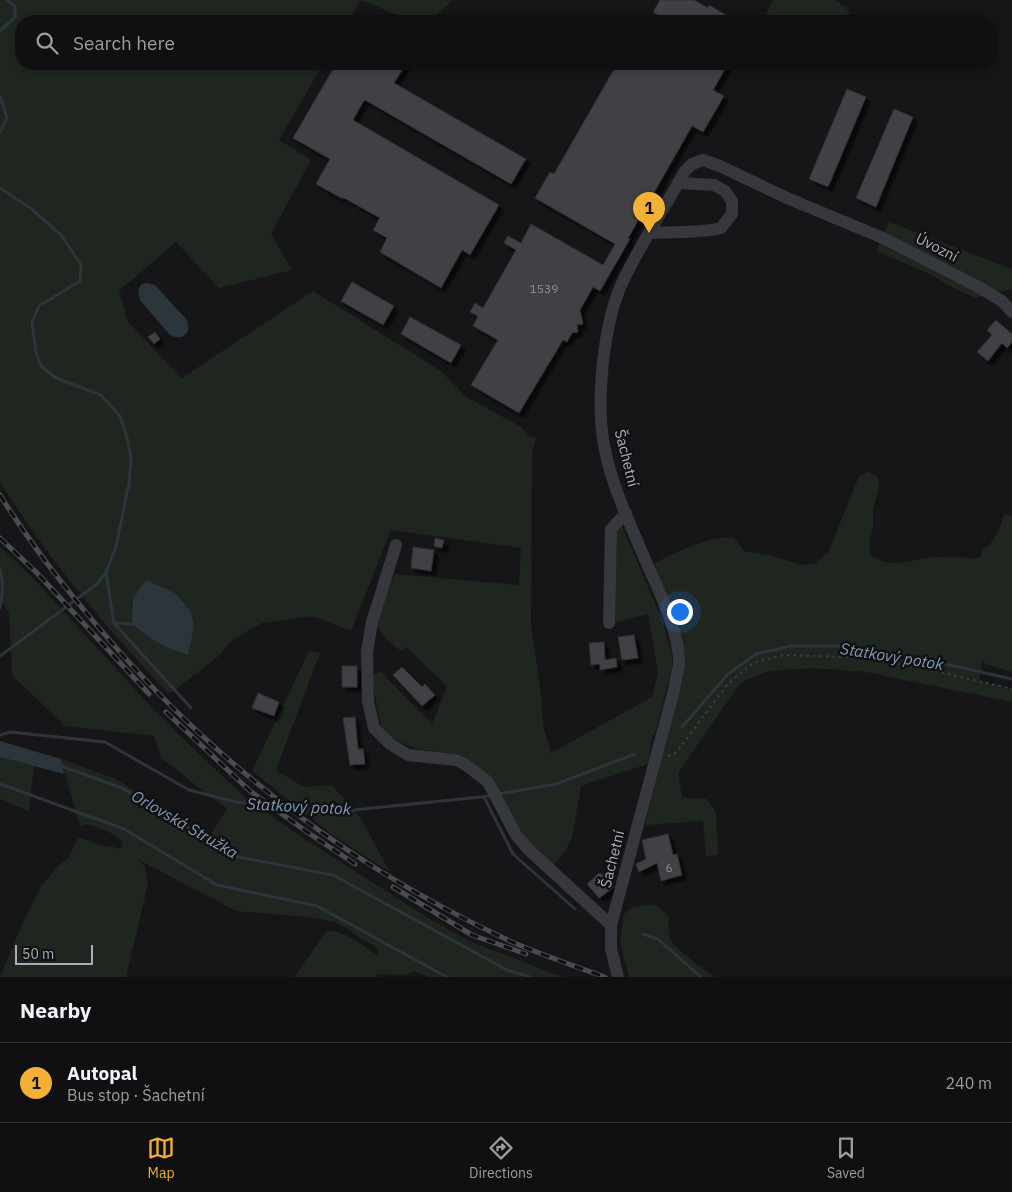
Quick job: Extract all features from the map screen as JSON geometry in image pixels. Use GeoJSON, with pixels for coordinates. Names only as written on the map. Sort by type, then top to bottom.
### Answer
{"type":"FeatureCollection","features":[{"type":"Feature","properties":{"kind":"street","name":"Šachetní"},"geometry":{"type":"LineString","coordinates":[[618,977],[611,949],[611,925],[674,690],[679,664],[677,642],[614,484],[604,449],[601,402],[604,352],[612,311],[623,281],[649,232],[685,171],[692,164],[703,160],[720,166],[787,198],[841,220]]}},
{"type":"Feature","properties":{"kind":"street"},"geometry":{"type":"LineString","coordinates":[[649,232],[708,232],[722,228],[732,214],[732,201],[725,191],[714,185],[678,183]]}},
{"type":"Feature","properties":{"kind":"street","name":"Úvozní"},"geometry":{"type":"LineString","coordinates":[[841,220],[884,238],[977,286],[1002,301],[1012,312]]}},
{"type":"Feature","properties":{"kind":"street"},"geometry":{"type":"LineString","coordinates":[[608,623],[611,529],[626,513]]}},
{"type":"Feature","properties":{"kind":"street","name":"Šachetní"},"geometry":{"type":"LineString","coordinates":[[396,545],[372,622],[367,652],[368,701],[374,728],[390,744],[408,754],[456,760],[466,765],[488,782],[516,835],[529,850],[611,925]]}},
{"type":"Feature","properties":{"kind":"path"},"geometry":{"type":"LineString","coordinates":[[654,760],[676,753],[727,685],[752,663],[784,655],[850,657],[914,666],[1012,689]]}},
{"type":"Feature","properties":{"kind":"shaded area"},"geometry":{"type":"Polygon","coordinates":[[[0,0],[361,0],[352,15],[15,15],[15,70],[320,70],[279,140],[311,160],[271,234],[292,270],[219,288],[176,242],[119,291],[128,322],[182,378],[313,291],[441,371],[465,396],[521,427],[530,437],[536,438],[532,453],[531,623],[541,695],[543,725],[551,753],[652,697],[658,673],[648,614],[613,623],[612,539],[621,523],[662,620],[672,656],[672,668],[656,730],[652,737],[648,764],[581,786],[572,838],[565,851],[553,866],[519,833],[490,781],[458,754],[418,749],[394,740],[381,726],[371,675],[381,672],[432,724],[447,686],[406,647],[401,651],[386,639],[377,626],[383,599],[395,574],[519,585],[521,548],[391,530],[351,631],[312,616],[262,623],[232,640],[220,655],[169,694],[100,618],[58,566],[18,511],[0,482],[0,0]]]}},
{"type":"Feature","properties":{"kind":"shaded area"},"geometry":{"type":"Polygon","coordinates":[[[361,0],[453,0],[437,15],[397,15],[361,0]]]}},
{"type":"Feature","properties":{"kind":"shaded area"},"geometry":{"type":"Polygon","coordinates":[[[773,0],[836,0],[849,11],[849,15],[766,14],[773,0]]]}},
{"type":"Feature","properties":{"kind":"shaded area"},"geometry":{"type":"Polygon","coordinates":[[[889,222],[1012,269],[1012,289],[975,298],[951,287],[930,274],[876,251],[889,222]]]}},
{"type":"Feature","properties":{"kind":"shaded area"},"geometry":{"type":"Polygon","coordinates":[[[146,283],[155,285],[186,319],[188,328],[186,334],[179,337],[170,335],[140,300],[138,290],[141,285],[146,283]]]}},
{"type":"Feature","properties":{"kind":"shaded area"},"geometry":{"type":"Polygon","coordinates":[[[869,472],[878,477],[879,487],[873,511],[873,528],[869,542],[871,555],[879,560],[895,563],[936,557],[980,558],[983,548],[988,547],[998,532],[1005,513],[1012,516],[1012,672],[985,664],[983,659],[979,681],[1012,689],[1012,702],[866,672],[813,668],[770,671],[744,681],[737,688],[678,773],[682,797],[707,799],[716,812],[718,855],[706,856],[703,821],[645,825],[679,689],[671,606],[654,563],[693,545],[714,539],[734,538],[744,551],[769,555],[803,565],[818,563],[828,553],[859,476],[869,472]]]}},
{"type":"Feature","properties":{"kind":"shaded area"},"geometry":{"type":"Polygon","coordinates":[[[0,547],[32,577],[153,709],[245,797],[303,838],[430,919],[469,941],[562,977],[428,977],[414,971],[405,975],[377,974],[377,977],[294,977],[326,932],[337,932],[344,935],[377,955],[378,949],[336,922],[307,917],[236,911],[137,859],[145,867],[148,884],[126,977],[0,977],[41,886],[56,868],[68,858],[78,838],[120,849],[123,842],[109,832],[87,824],[80,827],[61,759],[116,779],[208,839],[227,809],[161,758],[154,736],[65,726],[12,675],[9,614],[0,598],[0,547]]]}},
{"type":"Feature","properties":{"kind":"shaded area"},"geometry":{"type":"Polygon","coordinates":[[[146,580],[175,593],[191,612],[194,626],[188,655],[158,642],[132,624],[133,599],[146,580]]]}},
{"type":"Feature","properties":{"kind":"shaded area"},"geometry":{"type":"Polygon","coordinates":[[[309,651],[320,653],[276,770],[304,787],[332,785],[360,817],[390,872],[331,834],[252,771],[309,651]]]}},
{"type":"Feature","properties":{"kind":"shaded area"},"geometry":{"type":"Polygon","coordinates":[[[0,741],[61,759],[64,774],[0,757],[0,741]]]}},
{"type":"Feature","properties":{"kind":"shaded area"},"geometry":{"type":"Polygon","coordinates":[[[0,757],[34,766],[29,811],[0,799],[0,757]]]}},
{"type":"Feature","properties":{"kind":"shaded area"},"geometry":{"type":"Polygon","coordinates":[[[654,904],[668,915],[672,942],[692,961],[715,977],[629,977],[620,942],[624,914],[633,907],[654,904]]]}},
{"type":"Feature","properties":{"kind":"building"},"geometry":{"type":"Polygon","coordinates":[[[660,0],[694,0],[708,8],[709,5],[726,15],[658,15],[653,12],[660,0]]]}},
{"type":"Feature","properties":{"kind":"building"},"geometry":{"type":"Polygon","coordinates":[[[333,70],[402,70],[394,83],[526,159],[511,184],[365,100],[363,102],[353,120],[499,205],[470,255],[462,250],[441,288],[380,252],[387,238],[373,230],[380,218],[316,184],[330,159],[293,138],[333,70]]]}},
{"type":"Feature","properties":{"kind":"building"},"geometry":{"type":"Polygon","coordinates":[[[614,70],[725,70],[713,90],[724,96],[703,132],[692,126],[600,291],[593,287],[580,310],[583,324],[577,325],[578,332],[572,333],[567,342],[563,340],[519,413],[471,385],[498,340],[473,326],[478,316],[470,312],[475,303],[483,308],[516,250],[504,243],[508,236],[521,243],[531,224],[603,265],[615,244],[535,198],[550,172],[554,174],[614,70]]]}},
{"type":"Feature","properties":{"kind":"building"},"geometry":{"type":"Polygon","coordinates":[[[847,89],[866,97],[828,187],[809,179],[847,89]]]}},
{"type":"Feature","properties":{"kind":"building"},"geometry":{"type":"Polygon","coordinates":[[[894,109],[913,117],[876,207],[856,198],[894,109]]]}},
{"type":"Feature","properties":{"kind":"building"},"geometry":{"type":"Polygon","coordinates":[[[352,282],[394,306],[383,325],[341,301],[352,282]]]}},
{"type":"Feature","properties":{"kind":"building"},"geometry":{"type":"Polygon","coordinates":[[[410,317],[461,345],[451,363],[401,334],[410,317]]]}},
{"type":"Feature","properties":{"kind":"building"},"geometry":{"type":"Polygon","coordinates":[[[996,320],[1012,334],[1012,342],[1007,348],[1002,343],[988,361],[977,352],[992,335],[987,330],[996,320]]]}},
{"type":"Feature","properties":{"kind":"building"},"geometry":{"type":"Polygon","coordinates":[[[155,332],[160,339],[154,344],[148,337],[155,332]]]}},
{"type":"Feature","properties":{"kind":"building"},"geometry":{"type":"Polygon","coordinates":[[[435,538],[444,540],[442,548],[434,546],[435,538]]]}},
{"type":"Feature","properties":{"kind":"building"},"geometry":{"type":"Polygon","coordinates":[[[413,547],[434,550],[431,571],[411,568],[413,547]]]}},
{"type":"Feature","properties":{"kind":"building"},"geometry":{"type":"Polygon","coordinates":[[[634,635],[638,658],[622,660],[618,637],[634,635]]]}},
{"type":"Feature","properties":{"kind":"building"},"geometry":{"type":"Polygon","coordinates":[[[604,642],[605,660],[616,658],[617,667],[600,670],[600,664],[591,665],[589,643],[604,642]]]}},
{"type":"Feature","properties":{"kind":"building"},"geometry":{"type":"Polygon","coordinates":[[[342,666],[357,666],[357,687],[342,687],[342,666]]]}},
{"type":"Feature","properties":{"kind":"building"},"geometry":{"type":"Polygon","coordinates":[[[402,667],[422,687],[425,684],[435,695],[422,706],[393,675],[402,667]]]}},
{"type":"Feature","properties":{"kind":"building"},"geometry":{"type":"Polygon","coordinates":[[[258,693],[279,702],[274,716],[252,708],[258,693]]]}},
{"type":"Feature","properties":{"kind":"building"},"geometry":{"type":"Polygon","coordinates":[[[355,717],[358,749],[363,749],[365,764],[350,765],[343,718],[355,717]]]}},
{"type":"Feature","properties":{"kind":"building"},"geometry":{"type":"Polygon","coordinates":[[[668,834],[673,855],[677,854],[682,875],[661,881],[657,863],[639,872],[636,864],[646,859],[642,840],[668,834]]]}},
{"type":"Feature","properties":{"kind":"building"},"geometry":{"type":"Polygon","coordinates":[[[606,872],[614,881],[613,888],[599,898],[587,884],[598,874],[602,875],[606,872]]]}},
{"type":"Feature","properties":{"kind":"waterway"},"geometry":{"type":"LineString","coordinates":[[0,31],[15,17],[15,6],[7,0]]}},
{"type":"Feature","properties":{"kind":"waterway"},"geometry":{"type":"LineString","coordinates":[[0,96],[7,118],[0,132]]}},
{"type":"Feature","properties":{"kind":"waterway"},"geometry":{"type":"LineString","coordinates":[[0,188],[29,207],[61,235],[81,265],[80,281],[39,306],[32,323],[36,353],[41,366],[56,378],[101,395],[120,416],[131,458],[129,483],[116,547],[106,572],[97,584],[0,656]]}},
{"type":"Feature","properties":{"kind":"waterway"},"geometry":{"type":"LineString","coordinates":[[0,569],[3,588],[0,608]]}},
{"type":"Feature","properties":{"kind":"waterway"},"geometry":{"type":"LineString","coordinates":[[106,572],[114,623],[191,708]]}},
{"type":"Feature","properties":{"kind":"waterway"},"geometry":{"type":"LineString","coordinates":[[115,623],[132,624]]}},
{"type":"Feature","properties":{"kind":"waterway","name":"Statkový potok"},"geometry":{"type":"LineString","coordinates":[[682,727],[728,674],[756,654],[791,646],[848,646],[901,654],[1012,679]]}},
{"type":"Feature","properties":{"kind":"waterway","name":"Statkový potok"},"geometry":{"type":"LineString","coordinates":[[0,735],[10,732],[105,742],[189,790],[236,802],[344,811],[490,796]]}},
{"type":"Feature","properties":{"kind":"waterway","name":"Statkový potok"},"geometry":{"type":"LineString","coordinates":[[499,794],[556,784],[635,754]]}},
{"type":"Feature","properties":{"kind":"waterway","name":"Orlovská Stružka"},"geometry":{"type":"LineString","coordinates":[[58,765],[122,788],[238,857],[333,875],[507,970],[530,977]]}},
{"type":"Feature","properties":{"kind":"waterway"},"geometry":{"type":"LineString","coordinates":[[0,784],[124,829],[217,885],[317,906],[447,977]]}},
{"type":"Feature","properties":{"kind":"waterway"},"geometry":{"type":"LineString","coordinates":[[484,797],[513,854],[575,909]]}},
{"type":"Feature","properties":{"kind":"waterway"},"geometry":{"type":"LineString","coordinates":[[643,934],[658,939],[701,977]]}},
{"type":"Feature","properties":{"kind":"railway"},"geometry":{"type":"LineString","coordinates":[[0,495],[57,576],[139,673],[185,720],[285,806],[338,844],[452,912],[512,942],[605,977]]}},
{"type":"Feature","properties":{"kind":"railway"},"geometry":{"type":"LineString","coordinates":[[0,538],[37,573],[149,694]]}},
{"type":"Feature","properties":{"kind":"railway"},"geometry":{"type":"LineString","coordinates":[[166,712],[250,791],[355,864]]}},
{"type":"Feature","properties":{"kind":"railway"},"geometry":{"type":"LineString","coordinates":[[393,887],[472,935],[526,954]]}},
{"type":"Feature","properties":{"kind":"place","name":"Autopal"},"geometry":{"type":"Point","coordinates":[649,233]}}]}
